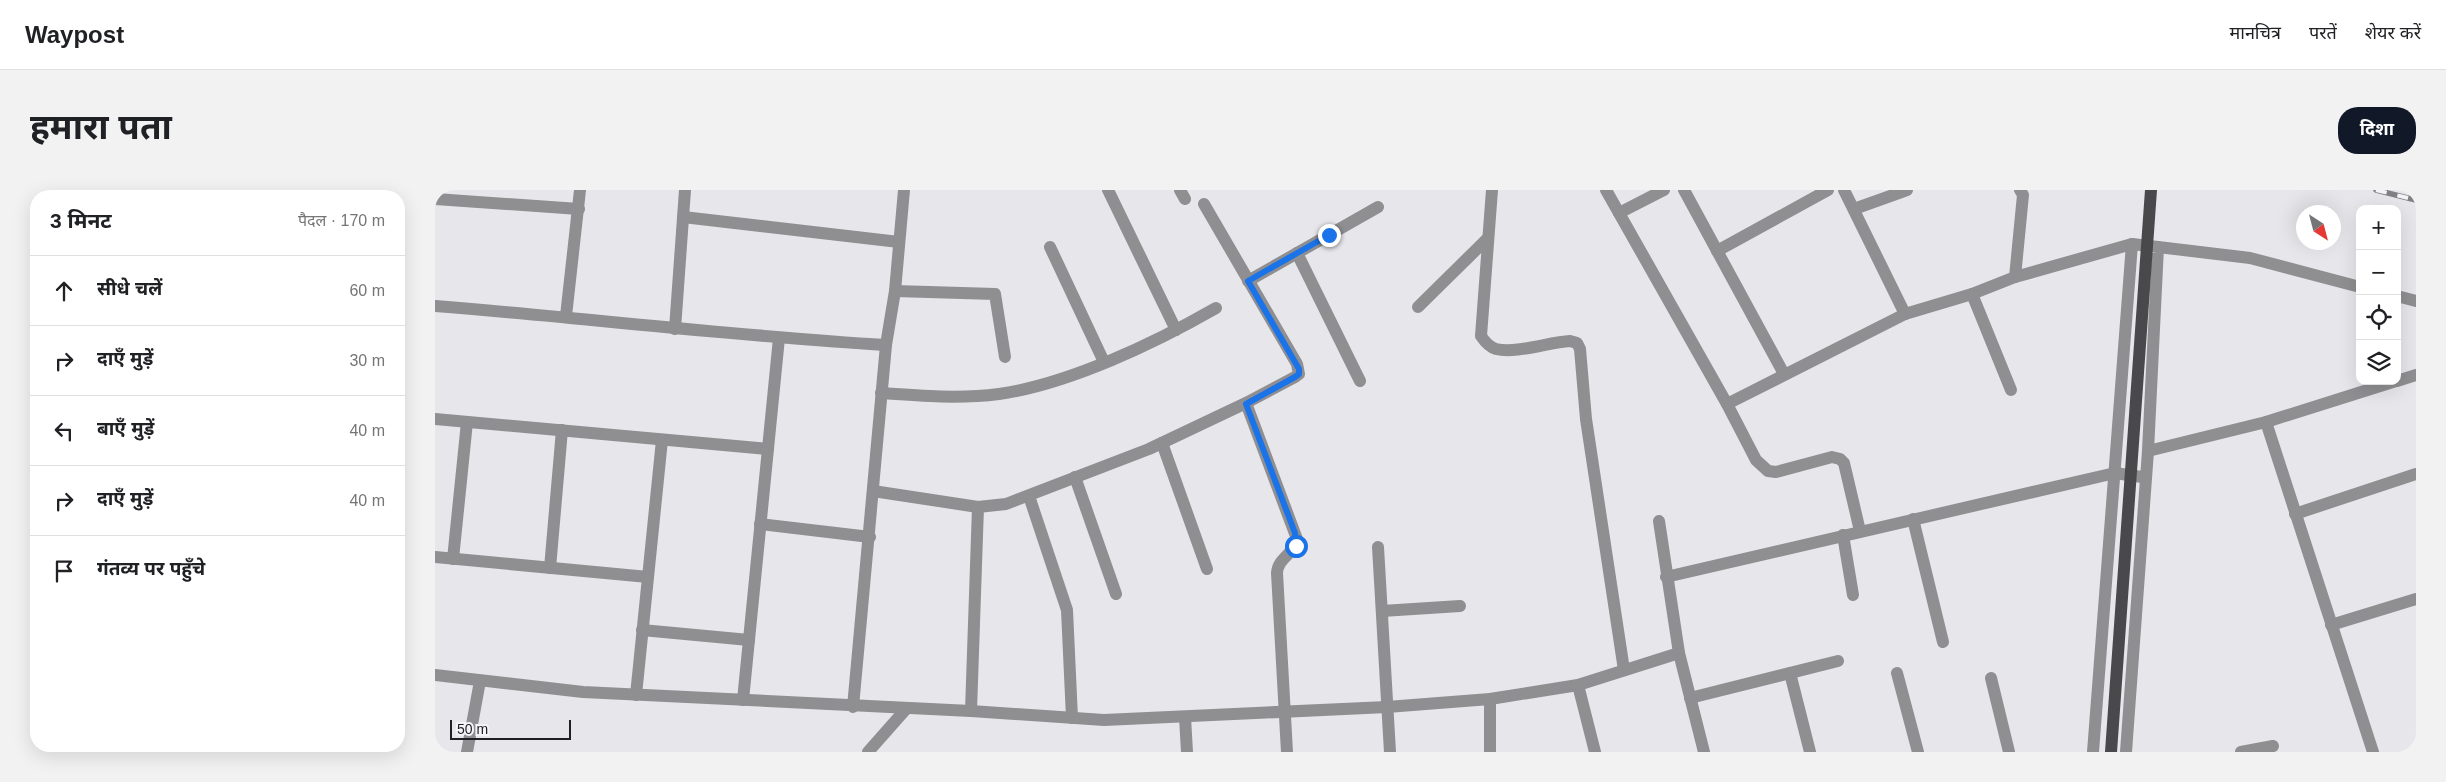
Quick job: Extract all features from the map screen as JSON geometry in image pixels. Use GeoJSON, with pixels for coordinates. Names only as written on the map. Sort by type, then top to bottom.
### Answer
{"type":"FeatureCollection","features":[{"type":"Feature","properties":{"kind":"main road"},"geometry":{"type":"LineString","coordinates":[[2111,752],[2151,190]]}},
{"type":"Feature","properties":{"kind":"street"},"geometry":{"type":"LineString","coordinates":[[566,316],[580,190]]}},
{"type":"Feature","properties":{"kind":"street"},"geometry":{"type":"LineString","coordinates":[[675,328],[685,190]]}},
{"type":"Feature","properties":{"kind":"street"},"geometry":{"type":"LineString","coordinates":[[853,706],[870,537],[881,393],[886,345],[895,291],[904,190]]}},
{"type":"Feature","properties":{"kind":"street"},"geometry":{"type":"LineString","coordinates":[[1108,190],[1176,330]]}},
{"type":"Feature","properties":{"kind":"street"},"geometry":{"type":"LineString","coordinates":[[1492,190],[1480,326],[1481,336],[1487,344],[1495,349],[1513,349],[1570,341],[1577,344],[1580,350],[1586,419],[1623,670]]}},
{"type":"Feature","properties":{"kind":"street"},"geometry":{"type":"LineString","coordinates":[[1605,190],[1727,404],[1756,460],[1768,471],[1776,472],[1832,457],[1841,459],[1844,463],[1859,531]]}},
{"type":"Feature","properties":{"kind":"street"},"geometry":{"type":"LineString","coordinates":[[1619,213],[1664,190]]}},
{"type":"Feature","properties":{"kind":"street"},"geometry":{"type":"LineString","coordinates":[[1684,190],[1784,374]]}},
{"type":"Feature","properties":{"kind":"street"},"geometry":{"type":"LineString","coordinates":[[1717,251],[1827,190]]}},
{"type":"Feature","properties":{"kind":"street"},"geometry":{"type":"LineString","coordinates":[[1844,190],[1905,314]]}},
{"type":"Feature","properties":{"kind":"street"},"geometry":{"type":"LineString","coordinates":[[1854,209],[1907,190]]}},
{"type":"Feature","properties":{"kind":"street"},"geometry":{"type":"LineString","coordinates":[[2015,277],[2023,195],[2020,190]]}},
{"type":"Feature","properties":{"kind":"street"},"geometry":{"type":"LineString","coordinates":[[435,199],[579,209]]}},
{"type":"Feature","properties":{"kind":"street"},"geometry":{"type":"LineString","coordinates":[[873,491],[979,507],[1005,504],[1162,443],[1246,404],[1299,374],[1299,369],[1204,204]]}},
{"type":"Feature","properties":{"kind":"street"},"geometry":{"type":"LineString","coordinates":[[1248,281],[1378,207]]}},
{"type":"Feature","properties":{"kind":"street"},"geometry":{"type":"LineString","coordinates":[[683,217],[899,242]]}},
{"type":"Feature","properties":{"kind":"street"},"geometry":{"type":"LineString","coordinates":[[1418,307],[1488,238]]}},
{"type":"Feature","properties":{"kind":"street"},"geometry":{"type":"LineString","coordinates":[[1727,404],[1905,314],[1972,294],[2015,277],[2132,244],[2249,258],[2356,285]]}},
{"type":"Feature","properties":{"kind":"street"},"geometry":{"type":"LineString","coordinates":[[2093,752],[2132,244]]}},
{"type":"Feature","properties":{"kind":"street"},"geometry":{"type":"LineString","coordinates":[[1050,247],[1104,362]]}},
{"type":"Feature","properties":{"kind":"street"},"geometry":{"type":"LineString","coordinates":[[2126,752],[2148,451],[2158,247]]}},
{"type":"Feature","properties":{"kind":"street"},"geometry":{"type":"LineString","coordinates":[[1297,253],[1359,381]]}},
{"type":"Feature","properties":{"kind":"street"},"geometry":{"type":"LineString","coordinates":[[895,291],[995,294],[1005,357]]}},
{"type":"Feature","properties":{"kind":"street"},"geometry":{"type":"LineString","coordinates":[[1972,294],[2011,390]]}},
{"type":"Feature","properties":{"kind":"street"},"geometry":{"type":"LineString","coordinates":[[2401,297],[2416,301]]}},
{"type":"Feature","properties":{"kind":"street"},"geometry":{"type":"LineString","coordinates":[[435,306],[566,316],[779,338],[886,345]]}},
{"type":"Feature","properties":{"kind":"street"},"geometry":{"type":"LineString","coordinates":[[881,393],[949,398],[1000,394],[1049,382],[1104,362],[1176,330],[1216,308]]}},
{"type":"Feature","properties":{"kind":"street"},"geometry":{"type":"LineString","coordinates":[[743,700],[779,338]]}},
{"type":"Feature","properties":{"kind":"street"},"geometry":{"type":"LineString","coordinates":[[2401,380],[2416,375]]}},
{"type":"Feature","properties":{"kind":"street"},"geometry":{"type":"LineString","coordinates":[[2148,451],[2266,422],[2383,385]]}},
{"type":"Feature","properties":{"kind":"street"},"geometry":{"type":"LineString","coordinates":[[1246,404],[1297,538],[1292,551],[1278,566],[1287,752]]}},
{"type":"Feature","properties":{"kind":"street"},"geometry":{"type":"LineString","coordinates":[[435,419],[768,449]]}},
{"type":"Feature","properties":{"kind":"street"},"geometry":{"type":"LineString","coordinates":[[453,559],[467,422]]}},
{"type":"Feature","properties":{"kind":"street"},"geometry":{"type":"LineString","coordinates":[[2266,422],[2373,752]]}},
{"type":"Feature","properties":{"kind":"street"},"geometry":{"type":"LineString","coordinates":[[550,568],[562,430]]}},
{"type":"Feature","properties":{"kind":"street"},"geometry":{"type":"LineString","coordinates":[[636,695],[662,440]]}},
{"type":"Feature","properties":{"kind":"street"},"geometry":{"type":"LineString","coordinates":[[1162,443],[1207,569]]}},
{"type":"Feature","properties":{"kind":"street"},"geometry":{"type":"LineString","coordinates":[[1666,577],[2115,473],[2145,478]]}},
{"type":"Feature","properties":{"kind":"street"},"geometry":{"type":"LineString","coordinates":[[2295,514],[2416,474]]}},
{"type":"Feature","properties":{"kind":"street"},"geometry":{"type":"LineString","coordinates":[[1075,478],[1116,594]]}},
{"type":"Feature","properties":{"kind":"street"},"geometry":{"type":"LineString","coordinates":[[1029,496],[1067,610],[1073,718]]}},
{"type":"Feature","properties":{"kind":"street"},"geometry":{"type":"LineString","coordinates":[[971,711],[979,507]]}},
{"type":"Feature","properties":{"kind":"street"},"geometry":{"type":"LineString","coordinates":[[1913,519],[1943,642]]}},
{"type":"Feature","properties":{"kind":"street"},"geometry":{"type":"LineString","coordinates":[[1659,521],[1679,653],[1704,752]]}},
{"type":"Feature","properties":{"kind":"street"},"geometry":{"type":"LineString","coordinates":[[761,524],[870,537]]}},
{"type":"Feature","properties":{"kind":"street"},"geometry":{"type":"LineString","coordinates":[[1843,536],[1853,595]]}},
{"type":"Feature","properties":{"kind":"street"},"geometry":{"type":"LineString","coordinates":[[1378,547],[1390,752]]}},
{"type":"Feature","properties":{"kind":"street"},"geometry":{"type":"LineString","coordinates":[[435,557],[648,577]]}},
{"type":"Feature","properties":{"kind":"street"},"geometry":{"type":"LineString","coordinates":[[2331,625],[2416,599]]}},
{"type":"Feature","properties":{"kind":"street"},"geometry":{"type":"LineString","coordinates":[[1382,611],[1460,606]]}},
{"type":"Feature","properties":{"kind":"street"},"geometry":{"type":"LineString","coordinates":[[643,630],[749,640]]}},
{"type":"Feature","properties":{"kind":"street"},"geometry":{"type":"LineString","coordinates":[[435,675],[583,692],[971,711],[1104,720],[1387,707],[1490,699],[1578,685],[1679,653]]}},
{"type":"Feature","properties":{"kind":"street"},"geometry":{"type":"LineString","coordinates":[[1690,698],[1838,661]]}},
{"type":"Feature","properties":{"kind":"street"},"geometry":{"type":"LineString","coordinates":[[1790,673],[1810,752]]}},
{"type":"Feature","properties":{"kind":"street"},"geometry":{"type":"LineString","coordinates":[[1897,674],[1918,752]]}},
{"type":"Feature","properties":{"kind":"street"},"geometry":{"type":"LineString","coordinates":[[1991,678],[2009,752]]}},
{"type":"Feature","properties":{"kind":"street"},"geometry":{"type":"LineString","coordinates":[[467,752],[480,681]]}},
{"type":"Feature","properties":{"kind":"street"},"geometry":{"type":"LineString","coordinates":[[1578,685],[1595,752]]}},
{"type":"Feature","properties":{"kind":"street"},"geometry":{"type":"LineString","coordinates":[[1489,752],[1490,699]]}},
{"type":"Feature","properties":{"kind":"street"},"geometry":{"type":"LineString","coordinates":[[868,752],[906,709]]}},
{"type":"Feature","properties":{"kind":"street"},"geometry":{"type":"LineString","coordinates":[[1185,717],[1187,752]]}},
{"type":"Feature","properties":{"kind":"street"},"geometry":{"type":"LineString","coordinates":[[2241,752],[2273,746]]}},
{"type":"Feature","properties":{"kind":"railway"},"geometry":{"type":"LineString","coordinates":[[2376,190],[2416,200]]}},
{"type":"Feature","properties":{"kind":"route"},"geometry":{"type":"LineString","coordinates":[[1296,546],[1297,538],[1246,404],[1295,377],[1299,374],[1299,369],[1248,281],[1329,235]]}}]}
